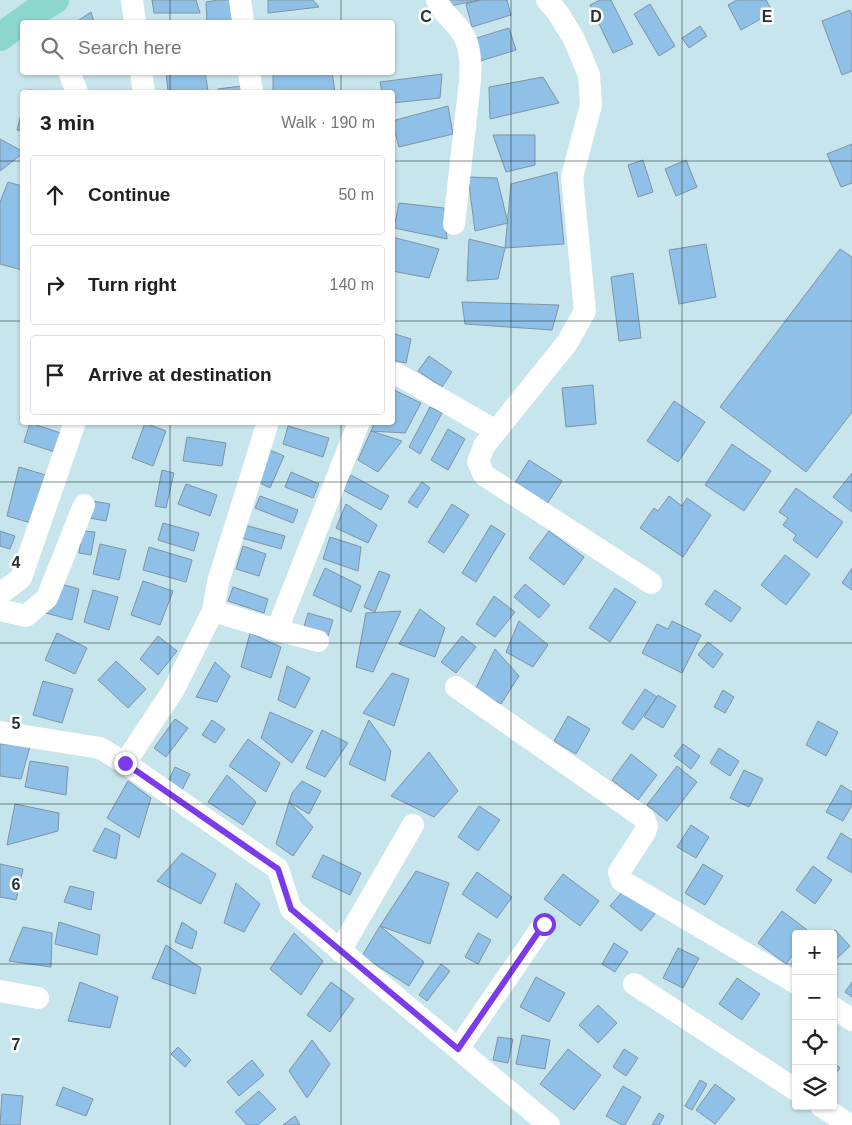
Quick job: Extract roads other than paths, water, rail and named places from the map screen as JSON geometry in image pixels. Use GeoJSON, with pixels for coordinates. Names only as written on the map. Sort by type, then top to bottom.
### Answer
{"type":"FeatureCollection","features":[{"type":"Feature","properties":{"kind":"main road"},"geometry":{"type":"LineString","coordinates":[[30,20],[46,11]]}},
{"type":"Feature","properties":{"kind":"main road"},"geometry":{"type":"LineString","coordinates":[[0,37],[20,26]]}},
{"type":"Feature","properties":{"kind":"street"},"geometry":{"type":"LineString","coordinates":[[132,0],[135,20]]}},
{"type":"Feature","properties":{"kind":"street"},"geometry":{"type":"LineString","coordinates":[[240,0],[243,20]]}},
{"type":"Feature","properties":{"kind":"street"},"geometry":{"type":"LineString","coordinates":[[437,0],[440,8],[466,40],[471,62],[454,224]]}},
{"type":"Feature","properties":{"kind":"street"},"geometry":{"type":"LineString","coordinates":[[547,0],[558,13],[574,39],[589,75],[591,105],[572,177],[585,311],[567,343],[484,446],[478,462],[484,475],[651,584]]}},
{"type":"Feature","properties":{"kind":"street"},"geometry":{"type":"LineString","coordinates":[[71,75],[76,90]]}},
{"type":"Feature","properties":{"kind":"street"},"geometry":{"type":"LineString","coordinates":[[141,75],[144,90]]}},
{"type":"Feature","properties":{"kind":"street"},"geometry":{"type":"LineString","coordinates":[[249,75],[252,90]]}},
{"type":"Feature","properties":{"kind":"street"},"geometry":{"type":"LineString","coordinates":[[395,374],[496,431]]}},
{"type":"Feature","properties":{"kind":"street"},"geometry":{"type":"LineString","coordinates":[[0,591],[4,591],[21,578],[74,425]]}},
{"type":"Feature","properties":{"kind":"street"},"geometry":{"type":"LineString","coordinates":[[125,763],[174,689],[213,611],[218,582],[267,425]]}},
{"type":"Feature","properties":{"kind":"street"},"geometry":{"type":"LineString","coordinates":[[277,630],[358,425]]}},
{"type":"Feature","properties":{"kind":"street"},"geometry":{"type":"LineString","coordinates":[[0,610],[26,616],[47,598],[84,505]]}},
{"type":"Feature","properties":{"kind":"street"},"geometry":{"type":"LineString","coordinates":[[213,611],[318,641]]}},
{"type":"Feature","properties":{"kind":"street"},"geometry":{"type":"LineString","coordinates":[[456,687],[644,818],[647,826],[645,832],[619,872],[622,881],[792,981]]}},
{"type":"Feature","properties":{"kind":"street"},"geometry":{"type":"LineString","coordinates":[[0,732],[100,748],[125,763],[278,869],[291,909],[549,1125]]}},
{"type":"Feature","properties":{"kind":"street"},"geometry":{"type":"LineString","coordinates":[[340,950],[413,825]]}},
{"type":"Feature","properties":{"kind":"street"},"geometry":{"type":"LineString","coordinates":[[458,1049],[544,924]]}},
{"type":"Feature","properties":{"kind":"street"},"geometry":{"type":"LineString","coordinates":[[634,984],[792,1087]]}},
{"type":"Feature","properties":{"kind":"street"},"geometry":{"type":"LineString","coordinates":[[0,991],[38,998]]}},
{"type":"Feature","properties":{"kind":"street"},"geometry":{"type":"LineString","coordinates":[[837,1011],[852,1020]]}},
{"type":"Feature","properties":{"kind":"street"},"geometry":{"type":"LineString","coordinates":[[828,1110],[848,1122]]}}]}
